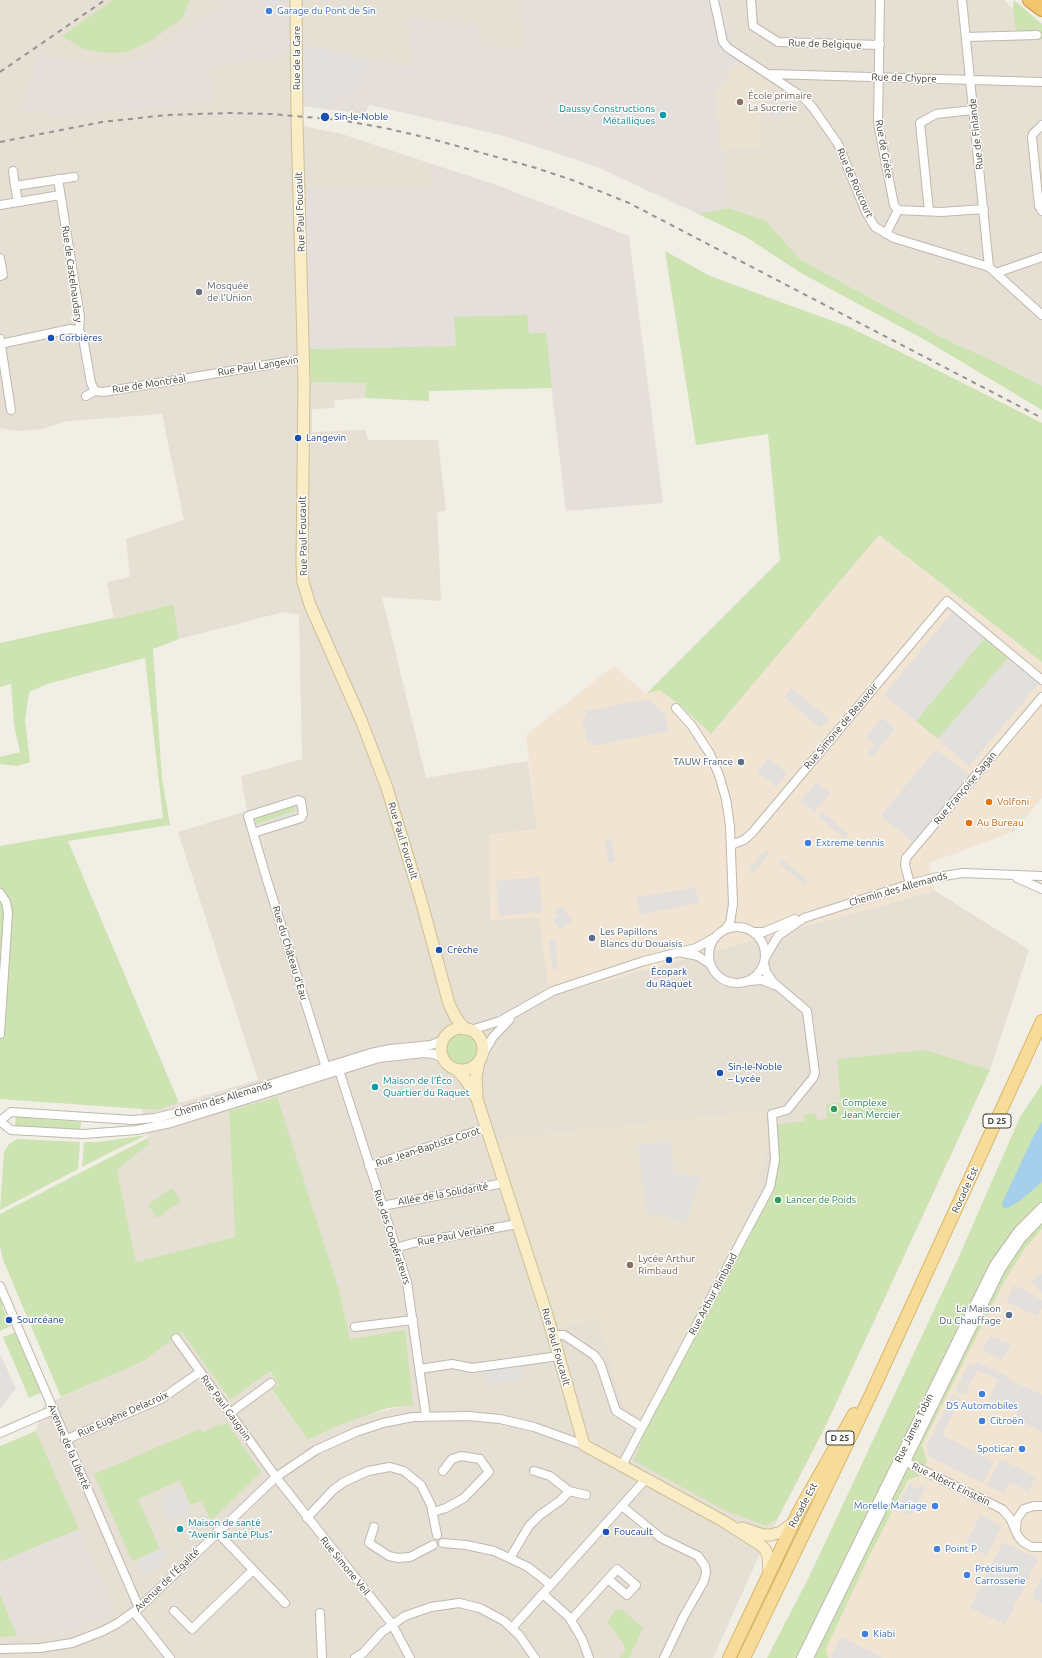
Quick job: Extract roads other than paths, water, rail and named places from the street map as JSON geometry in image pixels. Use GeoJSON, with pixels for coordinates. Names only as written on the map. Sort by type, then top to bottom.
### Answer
{"type":"FeatureCollection","features":[{"type":"Feature","properties":{"kind":"highway"},"geometry":{"type":"LineString","coordinates":[[1030,0],[1042,9]]}},
{"type":"Feature","properties":{"kind":"main road","name":"Rocade Est"},"geometry":{"type":"LineString","coordinates":[[744,1658],[888,1358],[1042,1021]]}},
{"type":"Feature","properties":{"kind":"main road","name":"Rocade Est"},"geometry":{"type":"LineString","coordinates":[[729,1658],[793,1523],[828,1458],[888,1358]]}},
{"type":"Feature","properties":{"kind":"street","name":"Rue de la Gare"},"geometry":{"type":"LineString","coordinates":[[296,0],[297,116]]}},
{"type":"Feature","properties":{"kind":"street","name":"Rue de Roucourt"},"geometry":{"type":"LineString","coordinates":[[714,0],[725,44],[732,52],[804,98],[811,105],[840,149],[871,220],[878,229],[886,234],[989,267],[1042,315]]}},
{"type":"Feature","properties":{"kind":"street","name":"Rue de Belgique"},"geometry":{"type":"LineString","coordinates":[[751,0],[753,26],[778,42],[880,45]]}},
{"type":"Feature","properties":{"kind":"street","name":"Rue de Gréce"},"geometry":{"type":"LineString","coordinates":[[880,0],[878,126],[893,202],[898,210]]}},
{"type":"Feature","properties":{"kind":"street","name":"Rue de Finlande"},"geometry":{"type":"LineString","coordinates":[[962,0],[989,267]]}},
{"type":"Feature","properties":{"kind":"street"},"geometry":{"type":"LineString","coordinates":[[966,37],[1037,35]]}},
{"type":"Feature","properties":{"kind":"street","name":"Rue de Chypre"},"geometry":{"type":"LineString","coordinates":[[767,74],[879,76],[1042,82]]}},
{"type":"Feature","properties":{"kind":"street"},"geometry":{"type":"LineString","coordinates":[[928,211],[920,123],[936,114],[974,110]]}},
{"type":"Feature","properties":{"kind":"street","name":"Rue Paul Foucault"},"geometry":{"type":"LineString","coordinates":[[297,116],[303,359],[302,564],[304,587],[310,605],[364,727],[391,801],[449,1004],[456,1018],[468,1029]]}},
{"type":"Feature","properties":{"kind":"street"},"geometry":{"type":"LineString","coordinates":[[1042,125],[1032,137],[1039,206],[1042,211]]}},
{"type":"Feature","properties":{"kind":"street"},"geometry":{"type":"LineString","coordinates":[[13,171],[18,202]]}},
{"type":"Feature","properties":{"kind":"street"},"geometry":{"type":"LineString","coordinates":[[15,186],[74,177]]}},
{"type":"Feature","properties":{"kind":"street","name":"Rue de Castelnaudary"},"geometry":{"type":"LineString","coordinates":[[58,179],[80,317],[79,331],[83,338],[91,383],[95,390]]}},
{"type":"Feature","properties":{"kind":"street"},"geometry":{"type":"LineString","coordinates":[[0,205],[60,195]]}},
{"type":"Feature","properties":{"kind":"street"},"geometry":{"type":"LineString","coordinates":[[886,234],[898,210],[945,212],[984,209]]}},
{"type":"Feature","properties":{"kind":"street"},"geometry":{"type":"LineString","coordinates":[[996,273],[1042,257]]}},
{"type":"Feature","properties":{"kind":"street"},"geometry":{"type":"LineString","coordinates":[[0,258],[3,275],[0,276]]}},
{"type":"Feature","properties":{"kind":"street"},"geometry":{"type":"LineString","coordinates":[[11,410],[0,342],[70,329],[79,331]]}},
{"type":"Feature","properties":{"kind":"street","name":"Rue Paul Langevin"},"geometry":{"type":"LineString","coordinates":[[213,374],[303,359]]}},
{"type":"Feature","properties":{"kind":"street","name":"Rue de Montréal"},"geometry":{"type":"LineString","coordinates":[[95,390],[103,392],[213,374]]}},
{"type":"Feature","properties":{"kind":"street"},"geometry":{"type":"LineString","coordinates":[[86,396],[95,390]]}},
{"type":"Feature","properties":{"kind":"street","name":"Rue Simone de Beauvoir"},"geometry":{"type":"LineString","coordinates":[[730,845],[744,840],[752,833],[947,601],[1042,680]]}},
{"type":"Feature","properties":{"kind":"street","name":"Rue Françoise Sagan"},"geometry":{"type":"LineString","coordinates":[[910,884],[904,866],[906,858],[1042,697]]}},
{"type":"Feature","properties":{"kind":"street"},"geometry":{"type":"LineString","coordinates":[[520,1010],[493,1037],[481,1058],[468,1070],[456,1069],[448,1064],[443,1058],[441,1049],[444,1038],[455,1030],[468,1029],[495,1023],[553,991],[698,947],[714,938],[730,924],[733,904],[726,799],[718,771],[701,739],[676,708]]}},
{"type":"Feature","properties":{"kind":"street","name":"Rue du Château d'Eau"},"geometry":{"type":"LineString","coordinates":[[253,833],[300,818],[303,814],[302,801],[298,800],[248,816],[253,833],[327,1070]]}},
{"type":"Feature","properties":{"kind":"street","name":"Chemin des Allemands"},"geometry":{"type":"LineString","coordinates":[[764,960],[778,936],[800,920],[817,913],[910,884],[963,873],[1042,876]]}},
{"type":"Feature","properties":{"kind":"street","name":"Chemin des Allemands"},"geometry":{"type":"LineString","coordinates":[[1005,875],[1022,879],[1042,888]]}},
{"type":"Feature","properties":{"kind":"street"},"geometry":{"type":"LineString","coordinates":[[0,893],[6,902],[8,913],[0,1034]]}},
{"type":"Feature","properties":{"kind":"street"},"geometry":{"type":"LineString","coordinates":[[733,904],[740,922],[751,931],[763,945],[766,972],[780,988]]}},
{"type":"Feature","properties":{"kind":"street","name":"Chemin des Allemands"},"geometry":{"type":"LineString","coordinates":[[751,931],[764,932],[802,916],[817,913]]}},
{"type":"Feature","properties":{"kind":"street"},"geometry":{"type":"LineString","coordinates":[[724,930],[737,927],[751,931]]}},
{"type":"Feature","properties":{"kind":"street"},"geometry":{"type":"LineString","coordinates":[[714,938],[709,949],[710,964],[716,974],[724,980],[737,983],[762,980],[780,988]]}},
{"type":"Feature","properties":{"kind":"street"},"geometry":{"type":"LineString","coordinates":[[675,953],[695,955],[710,964]]}},
{"type":"Feature","properties":{"kind":"street"},"geometry":{"type":"LineString","coordinates":[[746,982],[757,974],[764,960]]}},
{"type":"Feature","properties":{"kind":"street","name":"Rue Arthur Rimbaud"},"geometry":{"type":"LineString","coordinates":[[621,1467],[770,1187],[775,1165],[772,1114],[787,1110],[813,1078],[815,1073],[807,1011],[780,988]]}},
{"type":"Feature","properties":{"kind":"street","name":"Rue Paul Foucault"},"geometry":{"type":"LineString","coordinates":[[444,1038],[449,1004]]}},
{"type":"Feature","properties":{"kind":"street"},"geometry":{"type":"LineString","coordinates":[[468,1029],[481,1040],[481,1058]]}},
{"type":"Feature","properties":{"kind":"street","name":"Chemin des Allemands"},"geometry":{"type":"LineString","coordinates":[[338,1067],[384,1050],[431,1045],[444,1038]]}},
{"type":"Feature","properties":{"kind":"street","name":"Chemin des Allemands"},"geometry":{"type":"LineString","coordinates":[[327,1070],[171,1123],[143,1129],[82,1134],[11,1130],[0,1121],[11,1112],[132,1120],[155,1118],[184,1111],[327,1070],[338,1067],[379,1058],[428,1053],[443,1058]]}},
{"type":"Feature","properties":{"kind":"street","name":"Rue Paul Foucault"},"geometry":{"type":"LineString","coordinates":[[477,1099],[476,1077],[481,1058]]}},
{"type":"Feature","properties":{"kind":"street","name":"Rue des Coopérateurs"},"geometry":{"type":"LineString","coordinates":[[338,1067],[408,1286],[426,1416]]}},
{"type":"Feature","properties":{"kind":"street","name":"Rue Paul Foucault"},"geometry":{"type":"LineString","coordinates":[[456,1069],[466,1080],[477,1099],[553,1335],[584,1445]]}},
{"type":"Feature","properties":{"kind":"street","name":"Rue Jean-Baptiste Corot"},"geometry":{"type":"LineString","coordinates":[[369,1166],[486,1128]]}},
{"type":"Feature","properties":{"kind":"street","name":"Allée de la Solidarité"},"geometry":{"type":"LineString","coordinates":[[382,1206],[504,1183]]}},
{"type":"Feature","properties":{"kind":"street","name":"Rue James Tobin"},"geometry":{"type":"LineString","coordinates":[[903,1460],[998,1260],[1018,1231],[1042,1207]]}},
{"type":"Feature","properties":{"kind":"street","name":"Rue James Tobin"},"geometry":{"type":"LineString","coordinates":[[805,1657],[903,1460],[1001,1269],[1021,1239],[1042,1217]]}},
{"type":"Feature","properties":{"kind":"street","name":"Rue Paul Verlaine"},"geometry":{"type":"LineString","coordinates":[[396,1248],[413,1243],[517,1224]]}},
{"type":"Feature","properties":{"kind":"street","name":"Avenue de la Liberté"},"geometry":{"type":"LineString","coordinates":[[0,1286],[137,1610],[170,1658]]}},
{"type":"Feature","properties":{"kind":"street"},"geometry":{"type":"LineString","coordinates":[[355,1327],[413,1320]]}},
{"type":"Feature","properties":{"kind":"street"},"geometry":{"type":"LineString","coordinates":[[553,1335],[564,1335],[594,1355],[600,1363],[616,1411],[642,1427]]}},
{"type":"Feature","properties":{"kind":"street","name":"Rue Paul Gauguin"},"geometry":{"type":"LineString","coordinates":[[176,1338],[276,1477]]}},
{"type":"Feature","properties":{"kind":"street"},"geometry":{"type":"LineString","coordinates":[[420,1369],[452,1364],[472,1368],[559,1356]]}},
{"type":"Feature","properties":{"kind":"street","name":"Rue Eugène Delacroix"},"geometry":{"type":"LineString","coordinates":[[66,1440],[162,1399],[200,1372]]}},
{"type":"Feature","properties":{"kind":"street"},"geometry":{"type":"LineString","coordinates":[[230,1413],[272,1383]]}},
{"type":"Feature","properties":{"kind":"street"},"geometry":{"type":"LineString","coordinates":[[0,1433],[53,1410]]}},
{"type":"Feature","properties":{"kind":"street","name":"Avenue de l'Égalité"},"geometry":{"type":"LineString","coordinates":[[0,1649],[40,1648],[72,1643],[103,1632],[137,1610],[276,1477],[306,1456],[346,1436],[383,1423],[426,1416],[462,1415],[500,1419],[534,1427],[584,1445]]}},
{"type":"Feature","properties":{"kind":"street"},"geometry":{"type":"LineString","coordinates":[[584,1445],[621,1467],[723,1521],[765,1549],[769,1560],[769,1572]]}},
{"type":"Feature","properties":{"kind":"street"},"geometry":{"type":"LineString","coordinates":[[433,1512],[446,1508],[464,1498],[489,1472],[480,1459],[461,1456],[452,1459],[443,1471]]}},
{"type":"Feature","properties":{"kind":"street","name":"Rue Albert Einstein"},"geometry":{"type":"LineString","coordinates":[[903,1460],[1002,1509],[1008,1515],[1019,1538],[1025,1544],[1032,1547],[1042,1547]]}},
{"type":"Feature","properties":{"kind":"street"},"geometry":{"type":"LineString","coordinates":[[307,1518],[333,1490],[344,1482],[362,1473],[385,1468],[400,1470],[414,1479],[426,1493],[433,1512],[437,1535],[442,1538],[443,1543]]}},
{"type":"Feature","properties":{"kind":"street"},"geometry":{"type":"LineString","coordinates":[[534,1471],[550,1476],[569,1491],[586,1495]]}},
{"type":"Feature","properties":{"kind":"street","name":"Rue Simone Veil"},"geometry":{"type":"LineString","coordinates":[[276,1477],[392,1624],[410,1658]]}},
{"type":"Feature","properties":{"kind":"street"},"geometry":{"type":"LineString","coordinates":[[512,1628],[645,1480]]}},
{"type":"Feature","properties":{"kind":"street"},"geometry":{"type":"LineString","coordinates":[[510,1558],[529,1526],[540,1515],[561,1500],[569,1491]]}},
{"type":"Feature","properties":{"kind":"street"},"geometry":{"type":"LineString","coordinates":[[622,1506],[661,1538],[698,1556],[705,1566],[706,1573],[704,1581],[681,1622],[664,1658]]}},
{"type":"Feature","properties":{"kind":"street","name":"Rue Albert Einstein"},"geometry":{"type":"LineString","coordinates":[[1002,1509],[1023,1511],[1034,1506],[1042,1506]]}},
{"type":"Feature","properties":{"kind":"street"},"geometry":{"type":"LineString","coordinates":[[1016,1529],[1017,1519],[1023,1511]]}},
{"type":"Feature","properties":{"kind":"street"},"geometry":{"type":"LineString","coordinates":[[723,1521],[765,1535],[781,1532],[793,1523]]}},
{"type":"Feature","properties":{"kind":"street"},"geometry":{"type":"LineString","coordinates":[[374,1527],[369,1543],[389,1556],[398,1558],[410,1557],[432,1545]]}},
{"type":"Feature","properties":{"kind":"street"},"geometry":{"type":"LineString","coordinates":[[217,1532],[285,1603]]}},
{"type":"Feature","properties":{"kind":"street"},"geometry":{"type":"LineString","coordinates":[[432,1545],[431,1540],[437,1535]]}},
{"type":"Feature","properties":{"kind":"street"},"geometry":{"type":"LineString","coordinates":[[443,1543],[487,1549],[528,1567],[551,1585]]}},
{"type":"Feature","properties":{"kind":"street"},"geometry":{"type":"LineString","coordinates":[[432,1545],[438,1548],[443,1543]]}},
{"type":"Feature","properties":{"kind":"street"},"geometry":{"type":"LineString","coordinates":[[174,1611],[192,1629],[253,1570]]}},
{"type":"Feature","properties":{"kind":"street"},"geometry":{"type":"LineString","coordinates":[[571,1620],[608,1579]]}},
{"type":"Feature","properties":{"kind":"street"},"geometry":{"type":"LineString","coordinates":[[543,1594],[571,1620],[580,1635],[589,1658]]}},
{"type":"Feature","properties":{"kind":"street"},"geometry":{"type":"LineString","coordinates":[[355,1658],[363,1653],[382,1632],[405,1616],[425,1608],[463,1603],[487,1611],[512,1628],[526,1643],[534,1658]]}},
{"type":"Feature","properties":{"kind":"street"},"geometry":{"type":"LineString","coordinates":[[320,1613],[322,1658]]}},
{"type":"Feature","properties":{"kind":"water"},"geometry":{"type":"Polygon","coordinates":[[[1042,1122],[1042,1182],[1021,1200],[1008,1208],[1004,1208],[1002,1205],[1003,1201],[1033,1137],[1042,1122]]]}},
{"type":"Feature","properties":{"kind":"railway"},"geometry":{"type":"LineString","coordinates":[[0,72],[105,0]]}},
{"type":"Feature","properties":{"kind":"railway"},"geometry":{"type":"LineString","coordinates":[[0,142],[102,122],[167,115],[230,113],[271,114],[340,120],[385,128],[432,139],[536,168],[572,180],[629,203],[1042,418]]}},
{"type":"Feature","properties":{"kind":"place","name":"Garage du Pont de Sin"},"geometry":{"type":"Point","coordinates":[269,11]}},
{"type":"Feature","properties":{"kind":"place","name":"École primaire La Sucrerie"},"geometry":{"type":"Point","coordinates":[740,102]}},
{"type":"Feature","properties":{"kind":"place","name":"Daussy Constructions Métalliques"},"geometry":{"type":"Point","coordinates":[663,115]}},
{"type":"Feature","properties":{"kind":"place","name":"Sin-le-Noble"},"geometry":{"type":"Point","coordinates":[325,117]}},
{"type":"Feature","properties":{"kind":"place","name":"Mosquée de l'Union"},"geometry":{"type":"Point","coordinates":[199,292]}},
{"type":"Feature","properties":{"kind":"place","name":"Corbières"},"geometry":{"type":"Point","coordinates":[51,338]}},
{"type":"Feature","properties":{"kind":"place","name":"Langevin"},"geometry":{"type":"Point","coordinates":[298,438]}},
{"type":"Feature","properties":{"kind":"place","name":"TAUW France"},"geometry":{"type":"Point","coordinates":[741,762]}},
{"type":"Feature","properties":{"kind":"place","name":"Volfoni"},"geometry":{"type":"Point","coordinates":[989,802]}},
{"type":"Feature","properties":{"kind":"place","name":"Au Bureau"},"geometry":{"type":"Point","coordinates":[969,823]}},
{"type":"Feature","properties":{"kind":"place","name":"Extreme tennis"},"geometry":{"type":"Point","coordinates":[808,843]}},
{"type":"Feature","properties":{"kind":"place","name":"Les Papillons Blancs du Douaisis"},"geometry":{"type":"Point","coordinates":[592,938]}},
{"type":"Feature","properties":{"kind":"place","name":"Crèche"},"geometry":{"type":"Point","coordinates":[439,950]}},
{"type":"Feature","properties":{"kind":"place","name":"Écopark du Râquet"},"geometry":{"type":"Point","coordinates":[669,960]}},
{"type":"Feature","properties":{"kind":"place","name":"Sin-le-Noble – Lycée"},"geometry":{"type":"Point","coordinates":[720,1073]}},
{"type":"Feature","properties":{"kind":"place","name":"Maison de l'Éco Quartier du Raquet"},"geometry":{"type":"Point","coordinates":[375,1087]}},
{"type":"Feature","properties":{"kind":"place","name":"Complexe Jean Mercier"},"geometry":{"type":"Point","coordinates":[834,1109]}},
{"type":"Feature","properties":{"kind":"place","name":"Lancer de Poids"},"geometry":{"type":"Point","coordinates":[778,1200]}},
{"type":"Feature","properties":{"kind":"place","name":"Lycée Arthur Rimbaud"},"geometry":{"type":"Point","coordinates":[630,1265]}},
{"type":"Feature","properties":{"kind":"place","name":"La Maison Du Chauffage"},"geometry":{"type":"Point","coordinates":[1009,1315]}},
{"type":"Feature","properties":{"kind":"place","name":"Sourcéane"},"geometry":{"type":"Point","coordinates":[9,1320]}},
{"type":"Feature","properties":{"kind":"place","name":"DS Automobiles"},"geometry":{"type":"Point","coordinates":[982,1394]}},
{"type":"Feature","properties":{"kind":"place","name":"Citroën"},"geometry":{"type":"Point","coordinates":[982,1421]}},
{"type":"Feature","properties":{"kind":"place","name":"Spoticar"},"geometry":{"type":"Point","coordinates":[1022,1449]}},
{"type":"Feature","properties":{"kind":"place","name":"Morelle Mariage"},"geometry":{"type":"Point","coordinates":[935,1506]}},
{"type":"Feature","properties":{"kind":"place","name":"Maison de santé \"Avenir Santé Plus\""},"geometry":{"type":"Point","coordinates":[180,1529]}},
{"type":"Feature","properties":{"kind":"place","name":"Foucault"},"geometry":{"type":"Point","coordinates":[606,1532]}},
{"type":"Feature","properties":{"kind":"place","name":"Point P"},"geometry":{"type":"Point","coordinates":[937,1549]}},
{"type":"Feature","properties":{"kind":"place","name":"Précisium Carrosserie"},"geometry":{"type":"Point","coordinates":[967,1575]}},
{"type":"Feature","properties":{"kind":"place","name":"Kiabi"},"geometry":{"type":"Point","coordinates":[865,1634]}}]}
